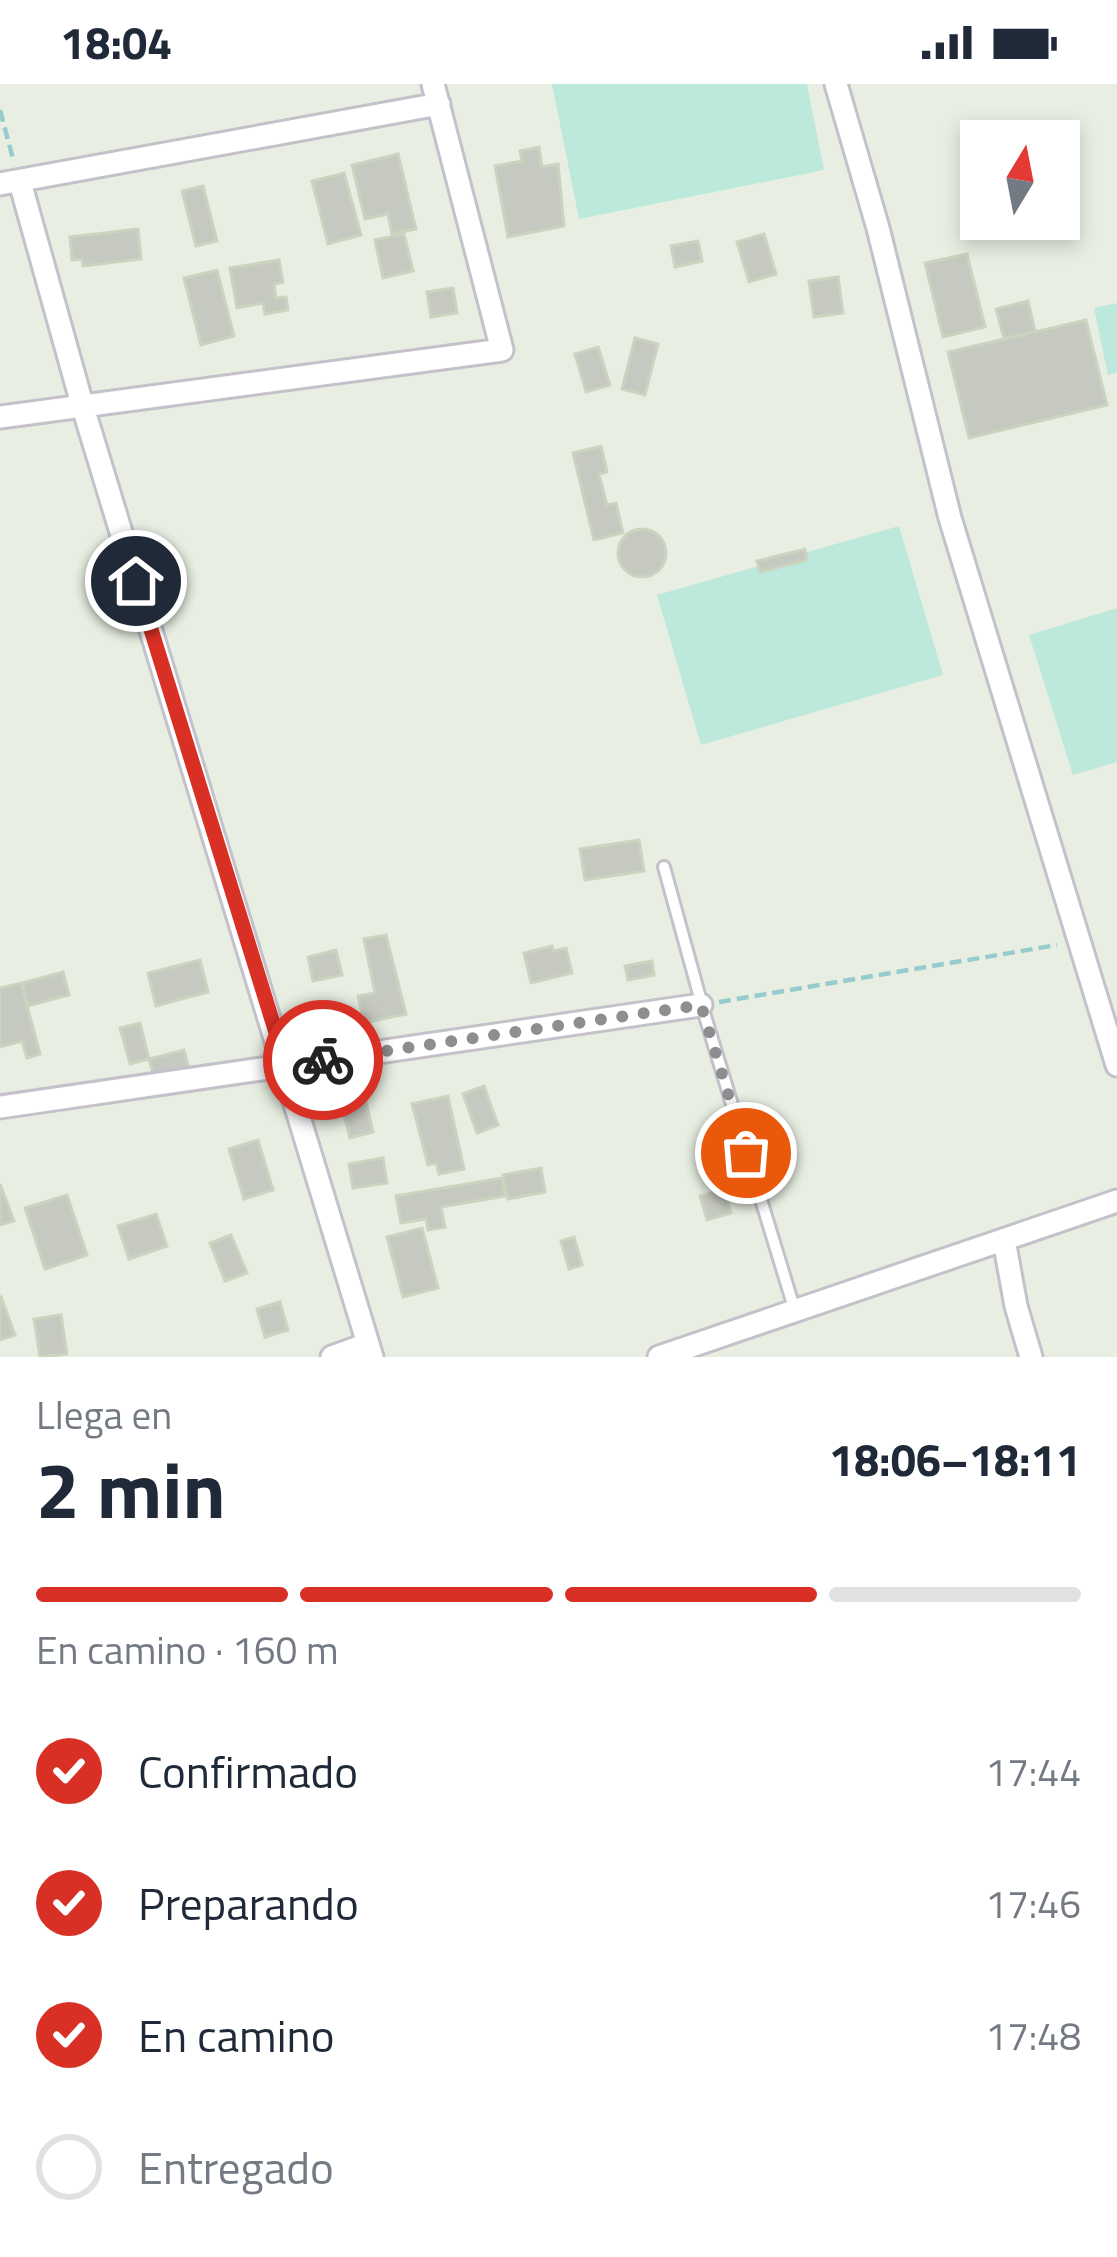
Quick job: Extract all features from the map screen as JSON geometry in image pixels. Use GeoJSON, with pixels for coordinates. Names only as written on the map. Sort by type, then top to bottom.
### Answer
{"type":"FeatureCollection","features":[{"type":"Feature","properties":{"kind":"street"},"geometry":{"type":"LineString","coordinates":[[836,84],[878,228],[950,518],[1117,1065]]}},
{"type":"Feature","properties":{"kind":"street"},"geometry":{"type":"LineString","coordinates":[[0,416],[82,404],[502,350],[436,94],[10,183],[82,404],[286,1065],[370,1350],[332,1357]]}},
{"type":"Feature","properties":{"kind":"street"},"geometry":{"type":"LineString","coordinates":[[0,1107],[701,1005]]}},
{"type":"Feature","properties":{"kind":"street"},"geometry":{"type":"LineString","coordinates":[[659,1357],[1117,1201]]}},
{"type":"Feature","properties":{"kind":"street"},"geometry":{"type":"LineString","coordinates":[[1004,1240],[1031,1357]]}},
{"type":"Feature","properties":{"kind":"lane"},"geometry":{"type":"LineString","coordinates":[[664,867],[795,1311]]}},
{"type":"Feature","properties":{"kind":"path"},"geometry":{"type":"LineString","coordinates":[[0,110],[10,183]]}},
{"type":"Feature","properties":{"kind":"path"},"geometry":{"type":"LineString","coordinates":[[701,1005],[1079,941]]}},
{"type":"Feature","properties":{"kind":"shaded area"},"geometry":{"type":"Polygon","coordinates":[[[552,84],[807,84],[824,170],[579,219],[552,84]]]}},
{"type":"Feature","properties":{"kind":"shaded area"},"geometry":{"type":"Polygon","coordinates":[[[1117,303],[1117,373],[1108,375],[1094,308],[1117,303]]]}},
{"type":"Feature","properties":{"kind":"shaded area"},"geometry":{"type":"Polygon","coordinates":[[[899,526],[943,675],[701,745],[657,595],[899,526]]]}},
{"type":"Feature","properties":{"kind":"shaded area"},"geometry":{"type":"Polygon","coordinates":[[[1117,608],[1117,762],[1073,775],[1029,635],[1117,608]]]}},
{"type":"Feature","properties":{"kind":"building"},"geometry":{"type":"Polygon","coordinates":[[[539,147],[542,167],[558,164],[564,226],[508,237],[495,166],[522,161],[520,151],[539,147]]]}},
{"type":"Feature","properties":{"kind":"building"},"geometry":{"type":"Polygon","coordinates":[[[398,154],[416,229],[392,234],[388,214],[365,219],[352,165],[398,154]]]}},
{"type":"Feature","properties":{"kind":"building"},"geometry":{"type":"Polygon","coordinates":[[[344,173],[361,235],[328,244],[312,181],[344,173]]]}},
{"type":"Feature","properties":{"kind":"building"},"geometry":{"type":"Polygon","coordinates":[[[203,186],[217,241],[196,246],[182,191],[203,186]]]}},
{"type":"Feature","properties":{"kind":"building"},"geometry":{"type":"Polygon","coordinates":[[[138,229],[141,259],[83,266],[82,259],[72,260],[70,237],[138,229]]]}},
{"type":"Feature","properties":{"kind":"building"},"geometry":{"type":"Polygon","coordinates":[[[404,234],[413,271],[383,278],[375,240],[404,234]]]}},
{"type":"Feature","properties":{"kind":"building"},"geometry":{"type":"Polygon","coordinates":[[[764,234],[776,274],[749,282],[737,242],[764,234]]]}},
{"type":"Feature","properties":{"kind":"building"},"geometry":{"type":"Polygon","coordinates":[[[698,241],[702,261],[675,267],[671,246],[698,241]]]}},
{"type":"Feature","properties":{"kind":"building"},"geometry":{"type":"Polygon","coordinates":[[[967,254],[985,327],[943,337],[925,263],[967,254]]]}},
{"type":"Feature","properties":{"kind":"building"},"geometry":{"type":"Polygon","coordinates":[[[279,260],[283,282],[274,284],[276,298],[286,297],[288,310],[265,314],[263,303],[237,308],[230,268],[279,260]]]}},
{"type":"Feature","properties":{"kind":"building"},"geometry":{"type":"Polygon","coordinates":[[[217,270],[234,336],[201,345],[184,278],[217,270]]]}},
{"type":"Feature","properties":{"kind":"building"},"geometry":{"type":"Polygon","coordinates":[[[838,277],[843,313],[814,317],[809,281],[838,277]]]}},
{"type":"Feature","properties":{"kind":"building"},"geometry":{"type":"Polygon","coordinates":[[[453,288],[457,313],[431,317],[427,292],[453,288]]]}},
{"type":"Feature","properties":{"kind":"building"},"geometry":{"type":"Polygon","coordinates":[[[1028,301],[1035,331],[1004,339],[996,309],[1028,301]]]}},
{"type":"Feature","properties":{"kind":"building"},"geometry":{"type":"Polygon","coordinates":[[[1086,320],[1107,405],[969,438],[948,352],[1086,320]]]}},
{"type":"Feature","properties":{"kind":"building"},"geometry":{"type":"Polygon","coordinates":[[[635,338],[658,344],[645,395],[622,389],[635,338]]]}},
{"type":"Feature","properties":{"kind":"building"},"geometry":{"type":"Polygon","coordinates":[[[598,347],[610,385],[586,392],[575,354],[598,347]]]}},
{"type":"Feature","properties":{"kind":"building"},"geometry":{"type":"Polygon","coordinates":[[[601,446],[607,472],[599,474],[607,505],[616,503],[623,533],[594,540],[573,453],[601,446]]]}},
{"type":"Feature","properties":{"kind":"building"},"geometry":{"type":"Polygon","coordinates":[[[642,529],[659,536],[666,553],[659,570],[642,577],[625,570],[618,553],[625,536],[642,529]]]}},
{"type":"Feature","properties":{"kind":"building"},"geometry":{"type":"Polygon","coordinates":[[[805,549],[807,560],[760,572],[757,561],[805,549]]]}},
{"type":"Feature","properties":{"kind":"building"},"geometry":{"type":"Polygon","coordinates":[[[639,840],[644,871],[585,880],[580,849],[639,840]]]}},
{"type":"Feature","properties":{"kind":"building"},"geometry":{"type":"Polygon","coordinates":[[[386,935],[406,1014],[364,1023],[358,996],[375,993],[364,939],[386,935]]]}},
{"type":"Feature","properties":{"kind":"building"},"geometry":{"type":"Polygon","coordinates":[[[552,946],[553,951],[566,948],[572,973],[531,983],[524,953],[552,946]]]}},
{"type":"Feature","properties":{"kind":"building"},"geometry":{"type":"Polygon","coordinates":[[[336,950],[342,975],[313,981],[308,957],[336,950]]]}},
{"type":"Feature","properties":{"kind":"building"},"geometry":{"type":"Polygon","coordinates":[[[200,960],[208,992],[156,1006],[148,973],[200,960]]]}},
{"type":"Feature","properties":{"kind":"building"},"geometry":{"type":"Polygon","coordinates":[[[652,961],[654,975],[628,980],[625,966],[652,961]]]}},
{"type":"Feature","properties":{"kind":"building"},"geometry":{"type":"Polygon","coordinates":[[[63,972],[69,995],[28,1006],[22,983],[63,972]]]}},
{"type":"Feature","properties":{"kind":"building"},"geometry":{"type":"Polygon","coordinates":[[[21,983],[40,1054],[27,1058],[22,1041],[0,1047],[0,988],[21,983]]]}},
{"type":"Feature","properties":{"kind":"building"},"geometry":{"type":"Polygon","coordinates":[[[140,1023],[149,1059],[130,1064],[120,1028],[140,1023]]]}},
{"type":"Feature","properties":{"kind":"building"},"geometry":{"type":"Polygon","coordinates":[[[184,1050],[189,1069],[154,1078],[149,1059],[184,1050]]]}},
{"type":"Feature","properties":{"kind":"building"},"geometry":{"type":"Polygon","coordinates":[[[484,1086],[498,1125],[477,1133],[463,1094],[484,1086]]]}},
{"type":"Feature","properties":{"kind":"building"},"geometry":{"type":"Polygon","coordinates":[[[364,1094],[373,1132],[350,1138],[340,1100],[364,1094]]]}},
{"type":"Feature","properties":{"kind":"building"},"geometry":{"type":"Polygon","coordinates":[[[448,1096],[464,1169],[439,1174],[436,1163],[428,1165],[412,1104],[448,1096]]]}},
{"type":"Feature","properties":{"kind":"building"},"geometry":{"type":"Polygon","coordinates":[[[258,1140],[273,1190],[244,1199],[229,1149],[258,1140]]]}},
{"type":"Feature","properties":{"kind":"building"},"geometry":{"type":"Polygon","coordinates":[[[383,1158],[387,1183],[353,1188],[349,1164],[383,1158]]]}},
{"type":"Feature","properties":{"kind":"building"},"geometry":{"type":"Polygon","coordinates":[[[541,1168],[545,1192],[508,1199],[503,1175],[541,1168]]]}},
{"type":"Feature","properties":{"kind":"building"},"geometry":{"type":"Polygon","coordinates":[[[502,1178],[505,1196],[441,1207],[445,1227],[428,1230],[426,1219],[401,1223],[396,1196],[502,1178]]]}},
{"type":"Feature","properties":{"kind":"building"},"geometry":{"type":"Polygon","coordinates":[[[0,1184],[14,1221],[0,1225],[0,1184]]]}},
{"type":"Feature","properties":{"kind":"building"},"geometry":{"type":"Polygon","coordinates":[[[724,1189],[731,1213],[707,1220],[700,1196],[724,1189]]]}},
{"type":"Feature","properties":{"kind":"building"},"geometry":{"type":"Polygon","coordinates":[[[67,1195],[87,1255],[45,1269],[25,1208],[67,1195]]]}},
{"type":"Feature","properties":{"kind":"building"},"geometry":{"type":"Polygon","coordinates":[[[156,1214],[167,1246],[129,1259],[118,1226],[156,1214]]]}},
{"type":"Feature","properties":{"kind":"building"},"geometry":{"type":"Polygon","coordinates":[[[422,1228],[438,1288],[403,1297],[387,1237],[422,1228]]]}},
{"type":"Feature","properties":{"kind":"building"},"geometry":{"type":"Polygon","coordinates":[[[231,1235],[247,1273],[225,1281],[210,1243],[231,1235]]]}},
{"type":"Feature","properties":{"kind":"building"},"geometry":{"type":"Polygon","coordinates":[[[574,1237],[582,1265],[569,1269],[561,1241],[574,1237]]]}},
{"type":"Feature","properties":{"kind":"building"},"geometry":{"type":"Polygon","coordinates":[[[0,1298],[15,1335],[0,1340],[0,1298]]]}},
{"type":"Feature","properties":{"kind":"building"},"geometry":{"type":"Polygon","coordinates":[[[280,1302],[288,1330],[265,1337],[257,1309],[280,1302]]]}},
{"type":"Feature","properties":{"kind":"building"},"geometry":{"type":"Polygon","coordinates":[[[61,1315],[67,1354],[40,1357],[34,1319],[61,1315]]]}},
{"type":"Feature","properties":{"kind":"way so far"},"geometry":{"type":"LineString","coordinates":[[323,1060],[701,1005],[746,1153]]}},
{"type":"Feature","properties":{"kind":"route"},"geometry":{"type":"LineString","coordinates":[[136,581],[286,1065],[323,1060]]}}]}
